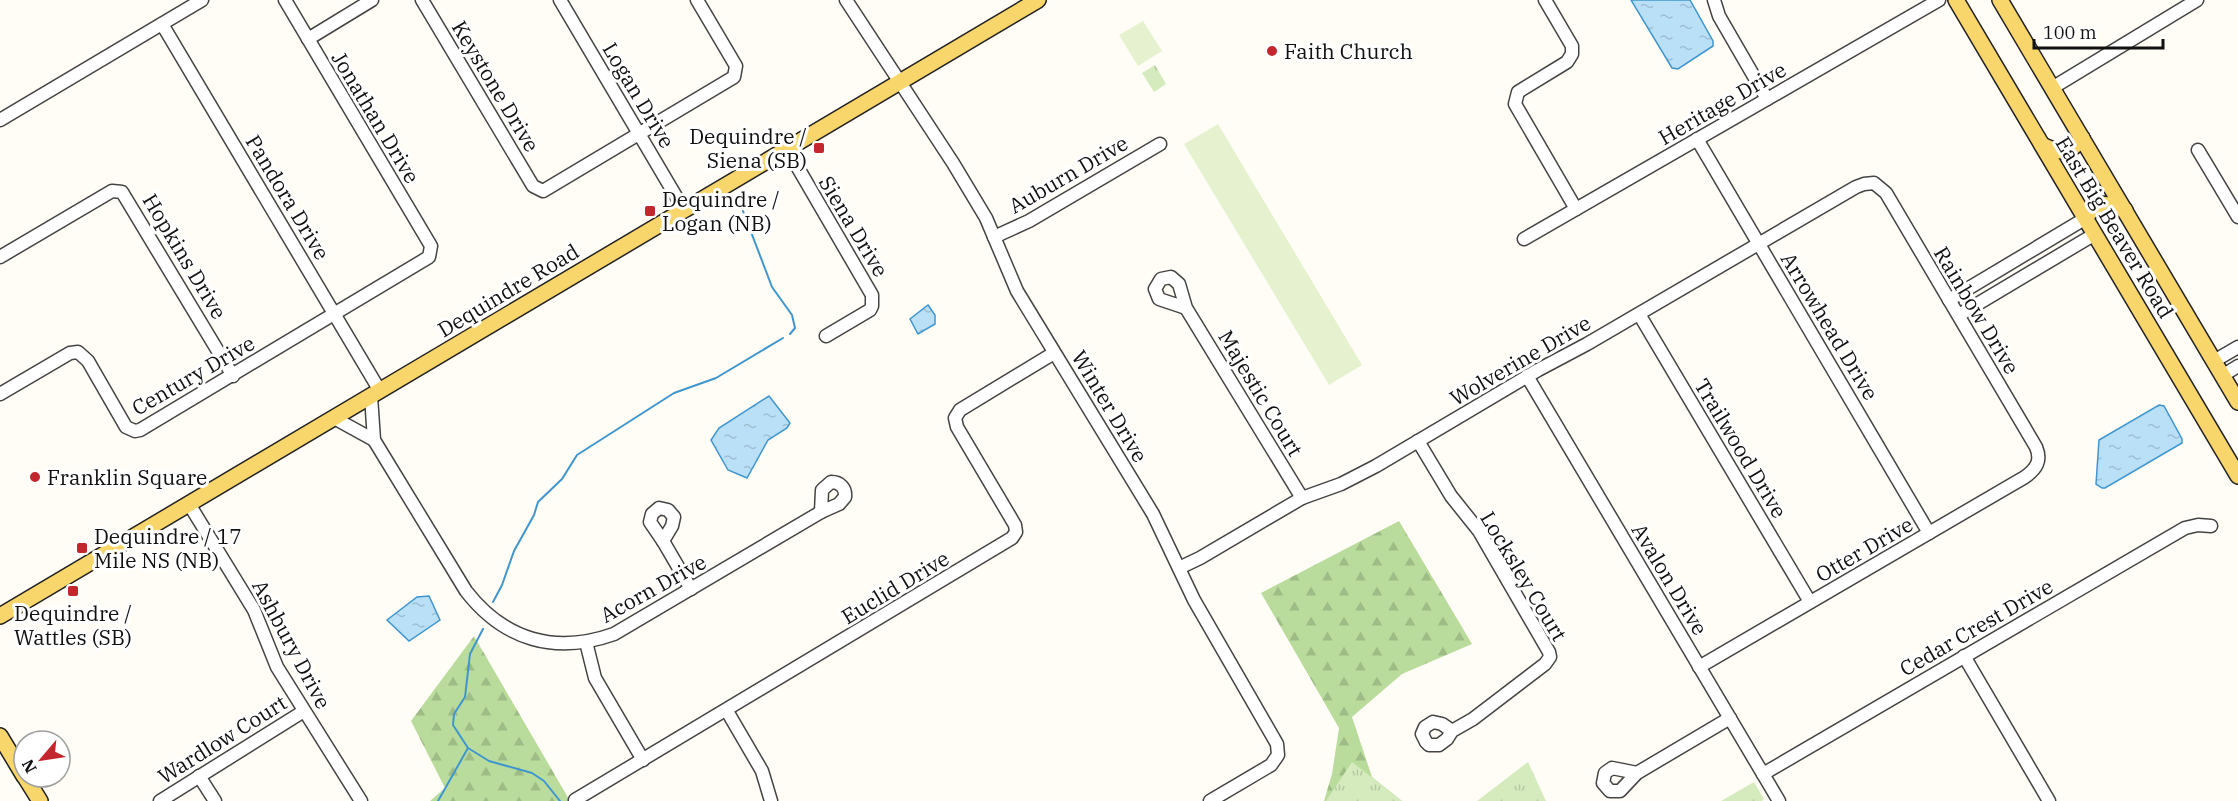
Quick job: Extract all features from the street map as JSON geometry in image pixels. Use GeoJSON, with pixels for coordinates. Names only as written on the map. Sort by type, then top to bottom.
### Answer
{"type":"FeatureCollection","features":[{"type":"Feature","properties":{"kind":"main road","name":"Dequindre Road"},"geometry":{"type":"LineString","coordinates":[[0,616],[1038,0]]}},
{"type":"Feature","properties":{"kind":"main road","name":"East Big Beaver Road"},"geometry":{"type":"LineString","coordinates":[[1956,0],[2238,476]]}},
{"type":"Feature","properties":{"kind":"main road","name":"East Big Beaver Road"},"geometry":{"type":"LineString","coordinates":[[2000,0],[2238,402]]}},
{"type":"Feature","properties":{"kind":"main road"},"geometry":{"type":"LineString","coordinates":[[2042,145],[2062,152],[2073,148],[2082,138]]}},
{"type":"Feature","properties":{"kind":"main road"},"geometry":{"type":"LineString","coordinates":[[2086,218],[2093,208],[2104,204],[2115,205],[2124,210]]}},
{"type":"Feature","properties":{"kind":"main road"},"geometry":{"type":"LineString","coordinates":[[0,736],[12,756]]}},
{"type":"Feature","properties":{"kind":"street"},"geometry":{"type":"LineString","coordinates":[[0,120],[202,0]]}},
{"type":"Feature","properties":{"kind":"street","name":"Jonathan Drive"},"geometry":{"type":"LineString","coordinates":[[285,0],[431,246],[431,254]]}},
{"type":"Feature","properties":{"kind":"street"},"geometry":{"type":"LineString","coordinates":[[308,39],[372,0]]}},
{"type":"Feature","properties":{"kind":"street","name":"Keystone Drive"},"geometry":{"type":"LineString","coordinates":[[422,0],[533,186],[539,190],[547,189],[639,134]]}},
{"type":"Feature","properties":{"kind":"street","name":"Logan Drive"},"geometry":{"type":"LineString","coordinates":[[560,0],[684,210]]}},
{"type":"Feature","properties":{"kind":"street"},"geometry":{"type":"LineString","coordinates":[[639,134],[728,82],[736,73],[736,66],[697,0]]}},
{"type":"Feature","properties":{"kind":"street","name":"Winter Drive"},"geometry":{"type":"LineString","coordinates":[[846,0],[973,195],[986,218],[1012,282],[1153,514],[1200,610],[1275,739],[1279,749],[1271,765],[1210,801]]}},
{"type":"Feature","properties":{"kind":"street"},"geometry":{"type":"LineString","coordinates":[[1545,0],[1570,42],[1572,54],[1567,62],[1518,92],[1515,105],[1576,209]]}},
{"type":"Feature","properties":{"kind":"street"},"geometry":{"type":"LineString","coordinates":[[1714,0],[1719,16],[1767,99]]}},
{"type":"Feature","properties":{"kind":"street","name":"Heritage Drive"},"geometry":{"type":"LineString","coordinates":[[1524,239],[1939,0]]}},
{"type":"Feature","properties":{"kind":"street"},"geometry":{"type":"LineString","coordinates":[[2052,88],[2197,0]]}},
{"type":"Feature","properties":{"kind":"street","name":"Pandora Drive"},"geometry":{"type":"LineString","coordinates":[[162,24],[334,315],[376,393]]}},
{"type":"Feature","properties":{"kind":"street","name":"Arrowhead Drive"},"geometry":{"type":"LineString","coordinates":[[1697,140],[1929,533]]}},
{"type":"Feature","properties":{"kind":"street","name":"Auburn Drive"},"geometry":{"type":"LineString","coordinates":[[994,237],[1029,221],[1160,144]]}},
{"type":"Feature","properties":{"kind":"street","name":"Siena Drive"},"geometry":{"type":"LineString","coordinates":[[787,149],[873,295],[873,306],[867,312],[826,336]]}},
{"type":"Feature","properties":{"kind":"street"},"geometry":{"type":"LineString","coordinates":[[2198,150],[2238,217]]}},
{"type":"Feature","properties":{"kind":"street","name":"Wolverine Drive"},"geometry":{"type":"LineString","coordinates":[[1179,568],[1302,498],[1361,474],[1856,187],[1869,183],[1878,185]]}},
{"type":"Feature","properties":{"kind":"street","name":"Rainbow Drive"},"geometry":{"type":"LineString","coordinates":[[1878,185],[1886,194],[1959,315],[2036,447],[2039,457]]}},
{"type":"Feature","properties":{"kind":"street","name":"Hopkins Drive"},"geometry":{"type":"LineString","coordinates":[[0,258],[112,191],[119,191],[130,203],[233,376]]}},
{"type":"Feature","properties":{"kind":"street"},"geometry":{"type":"LineString","coordinates":[[1949,300],[2086,218]]}},
{"type":"Feature","properties":{"kind":"street"},"geometry":{"type":"LineString","coordinates":[[1959,315],[2095,234]]}},
{"type":"Feature","properties":{"kind":"street"},"geometry":{"type":"LineString","coordinates":[[2028,253],[2037,269]]}},
{"type":"Feature","properties":{"kind":"street","name":"Century Drive"},"geometry":{"type":"LineString","coordinates":[[0,394],[70,353],[78,352],[88,362],[126,427],[135,431],[233,376],[422,263],[431,254]]}},
{"type":"Feature","properties":{"kind":"street","name":"Majestic Court"},"geometry":{"type":"LineString","coordinates":[[1186,308],[1302,498]]}},
{"type":"Feature","properties":{"kind":"street","name":"Trailwood Drive"},"geometry":{"type":"LineString","coordinates":[[1639,314],[1810,603]]}},
{"type":"Feature","properties":{"kind":"street"},"geometry":{"type":"LineString","coordinates":[[2214,361],[2238,347]]}},
{"type":"Feature","properties":{"kind":"street","name":"Euclid Drive"},"geometry":{"type":"LineString","coordinates":[[575,800],[727,711],[1012,538],[1016,532],[1016,525],[957,427],[955,418],[960,410],[1054,353]]}},
{"type":"Feature","properties":{"kind":"street"},"geometry":{"type":"LineString","coordinates":[[2222,376],[2238,366]]}},
{"type":"Feature","properties":{"kind":"street","name":"Avalon Drive"},"geometry":{"type":"LineString","coordinates":[[1527,376],[1779,801]]}},
{"type":"Feature","properties":{"kind":"street","name":"Acorn Drive"},"geometry":{"type":"LineString","coordinates":[[376,393],[374,440],[460,583],[485,613],[511,631],[537,641],[565,644],[586,642],[608,636],[821,512]]}},
{"type":"Feature","properties":{"kind":"street"},"geometry":{"type":"LineString","coordinates":[[334,418],[374,440]]}},
{"type":"Feature","properties":{"kind":"street","name":"Locksley Court"},"geometry":{"type":"LineString","coordinates":[[1418,441],[1451,496],[1479,531],[1550,652],[1550,657],[1545,664],[1473,719],[1452,731]]}},
{"type":"Feature","properties":{"kind":"street","name":"Otter Drive"},"geometry":{"type":"LineString","coordinates":[[1699,667],[2025,477],[2035,469],[2039,457]]}},
{"type":"Feature","properties":{"kind":"street","name":"Ashbury Drive"},"geometry":{"type":"LineString","coordinates":[[189,504],[254,610],[277,667],[361,801]]}},
{"type":"Feature","properties":{"kind":"street","name":"Cedar Crest Drive"},"geometry":{"type":"LineString","coordinates":[[1763,774],[2185,528],[2198,525],[2211,526]]}},
{"type":"Feature","properties":{"kind":"street"},"geometry":{"type":"LineString","coordinates":[[663,541],[691,589]]}},
{"type":"Feature","properties":{"kind":"street"},"geometry":{"type":"LineString","coordinates":[[586,642],[595,678],[643,760]]}},
{"type":"Feature","properties":{"kind":"street"},"geometry":{"type":"LineString","coordinates":[[1964,656],[2049,801]]}},
{"type":"Feature","properties":{"kind":"street","name":"Wardlow Court"},"geometry":{"type":"LineString","coordinates":[[160,801],[304,711]]}},
{"type":"Feature","properties":{"kind":"street"},"geometry":{"type":"LineString","coordinates":[[727,711],[762,771],[771,801]]}},
{"type":"Feature","properties":{"kind":"street"},"geometry":{"type":"LineString","coordinates":[[1637,773],[1730,718]]}},
{"type":"Feature","properties":{"kind":"street"},"geometry":{"type":"LineString","coordinates":[[200,776],[215,801]]}},
{"type":"Feature","properties":{"kind":"green space"},"geometry":{"type":"Polygon","coordinates":[[[1143,21],[1162,51],[1138,66],[1119,35],[1143,21]]]}},
{"type":"Feature","properties":{"kind":"green space"},"geometry":{"type":"Polygon","coordinates":[[[1155,65],[1166,84],[1154,92],[1142,73],[1155,65]]]}},
{"type":"Feature","properties":{"kind":"green space"},"geometry":{"type":"Polygon","coordinates":[[[1218,124],[1362,365],[1329,385],[1184,144],[1218,124]]]}},
{"type":"Feature","properties":{"kind":"green space"},"geometry":{"type":"Polygon","coordinates":[[[1399,521],[1472,644],[1402,674],[1352,717],[1372,777],[1402,801],[1324,801],[1332,774],[1339,728],[1261,593],[1399,521]]]}},
{"type":"Feature","properties":{"kind":"green space"},"geometry":{"type":"Polygon","coordinates":[[[474,636],[570,801],[430,801],[445,788],[411,721],[474,636]]]}},
{"type":"Feature","properties":{"kind":"green space"},"geometry":{"type":"Polygon","coordinates":[[[1352,762],[1402,801],[1326,801],[1352,762]]]}},
{"type":"Feature","properties":{"kind":"green space"},"geometry":{"type":"Polygon","coordinates":[[[1528,762],[1546,801],[1477,801],[1528,762]]]}},
{"type":"Feature","properties":{"kind":"green space"},"geometry":{"type":"Polygon","coordinates":[[[1754,782],[1764,799],[1762,801],[1721,801],[1754,782]]]}},
{"type":"Feature","properties":{"kind":"water"},"geometry":{"type":"Polygon","coordinates":[[[1631,0],[1690,0],[1713,41],[1713,46],[1678,69],[1672,68],[1631,0]]]}},
{"type":"Feature","properties":{"kind":"water"},"geometry":{"type":"Polygon","coordinates":[[[928,305],[935,315],[935,324],[918,334],[910,319],[928,305]]]}},
{"type":"Feature","properties":{"kind":"water"},"geometry":{"type":"Polygon","coordinates":[[[769,396],[790,423],[787,428],[768,440],[747,478],[728,470],[711,440],[719,428],[769,396]]]}},
{"type":"Feature","properties":{"kind":"water"},"geometry":{"type":"Polygon","coordinates":[[[2159,405],[2164,406],[2182,443],[2105,488],[2096,484],[2099,440],[2159,405]]]}},
{"type":"Feature","properties":{"kind":"water"},"geometry":{"type":"Polygon","coordinates":[[[429,596],[440,620],[409,641],[387,620],[417,597],[429,596]]]}},
{"type":"Feature","properties":{"kind":"waterway"},"geometry":{"type":"LineString","coordinates":[[743,211],[772,287],[792,315],[795,328],[790,334]]}},
{"type":"Feature","properties":{"kind":"waterway"},"geometry":{"type":"LineString","coordinates":[[493,602],[538,502],[562,479],[577,455],[674,393],[716,378],[783,338]]}},
{"type":"Feature","properties":{"kind":"waterway"},"geometry":{"type":"LineString","coordinates":[[483,629],[470,654],[465,697],[454,714],[453,725],[468,748],[489,761],[532,773],[544,781],[560,801]]}},
{"type":"Feature","properties":{"kind":"waterway"},"geometry":{"type":"LineString","coordinates":[[438,801],[468,748]]}},
{"type":"Feature","properties":{"kind":"place","name":"Faith Church"},"geometry":{"type":"Point","coordinates":[1272,51]}},
{"type":"Feature","properties":{"kind":"place","name":"Dequindre / Siena (SB)"},"geometry":{"type":"Point","coordinates":[819,148]}},
{"type":"Feature","properties":{"kind":"place","name":"Dequindre / Logan (NB)"},"geometry":{"type":"Point","coordinates":[650,211]}},
{"type":"Feature","properties":{"kind":"place","name":"Franklin Square"},"geometry":{"type":"Point","coordinates":[35,477]}},
{"type":"Feature","properties":{"kind":"place","name":"Dequindre / 17 Mile NS (NB)"},"geometry":{"type":"Point","coordinates":[82,548]}},
{"type":"Feature","properties":{"kind":"place","name":"Dequindre / Wattles (SB)"},"geometry":{"type":"Point","coordinates":[73,591]}}]}
